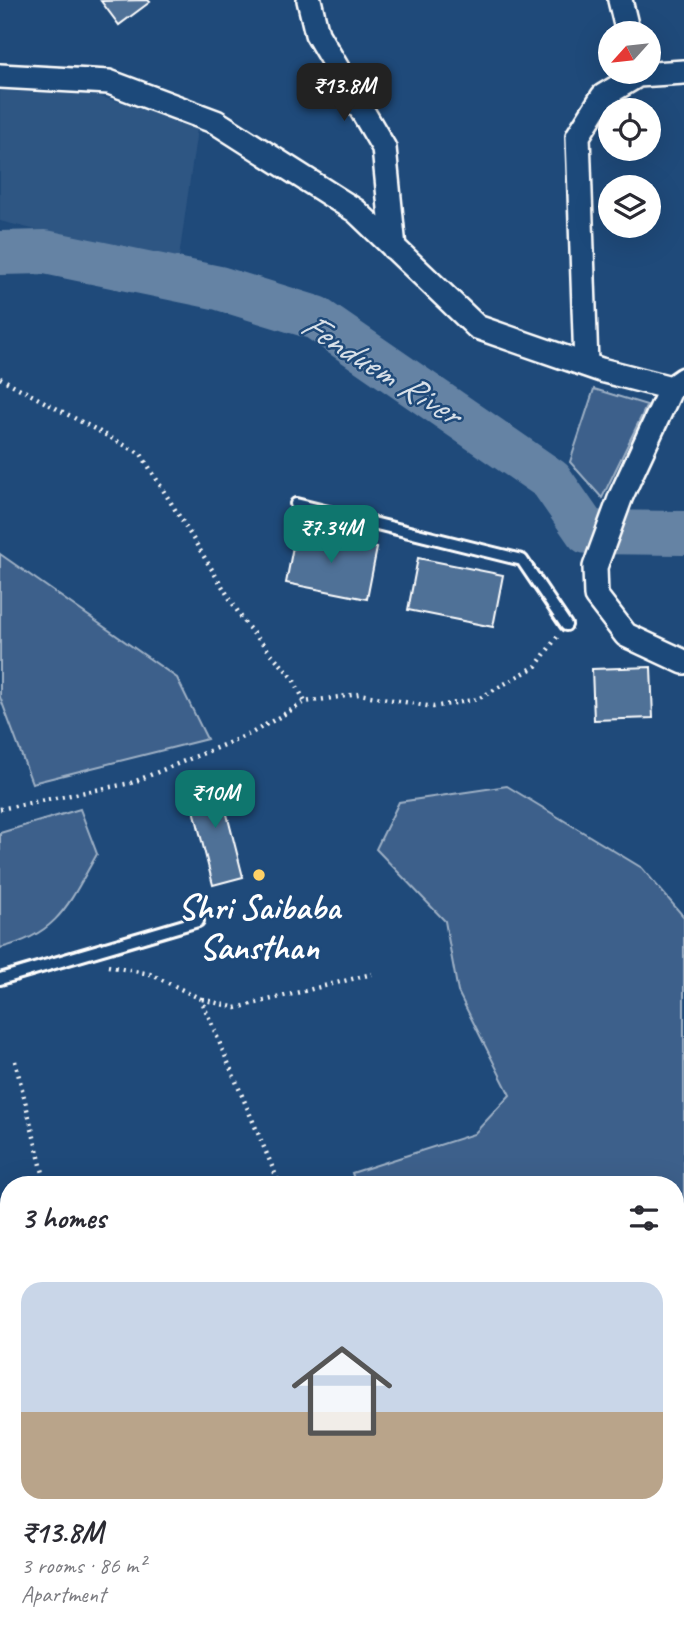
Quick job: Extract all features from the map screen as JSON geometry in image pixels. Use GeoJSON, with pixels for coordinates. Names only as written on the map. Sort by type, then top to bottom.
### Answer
{"type":"FeatureCollection","features":[{"type":"Feature","properties":{"kind":"street"},"geometry":{"type":"LineString","coordinates":[[309,0],[317,34],[384,148],[394,248]]}},
{"type":"Feature","properties":{"kind":"street"},"geometry":{"type":"LineString","coordinates":[[620,0],[625,21]]}},
{"type":"Feature","properties":{"kind":"street"},"geometry":{"type":"LineString","coordinates":[[662,73],[684,72]]}},
{"type":"Feature","properties":{"kind":"street"},"geometry":{"type":"LineString","coordinates":[[0,76],[109,82],[216,122],[356,211],[477,327],[586,364],[678,384],[621,496],[595,567],[596,596],[626,635],[684,662]]}},
{"type":"Feature","properties":{"kind":"street"},"geometry":{"type":"LineString","coordinates":[[586,364],[578,136],[603,96],[622,84]]}},
{"type":"Feature","properties":{"kind":"lane"},"geometry":{"type":"LineString","coordinates":[[296,503],[522,560],[566,625]]}},
{"type":"Feature","properties":{"kind":"lane"},"geometry":{"type":"LineString","coordinates":[[0,979],[198,921]]}},
{"type":"Feature","properties":{"kind":"path"},"geometry":{"type":"LineString","coordinates":[[0,378],[141,454],[246,625],[292,677],[305,702]]}},
{"type":"Feature","properties":{"kind":"path"},"geometry":{"type":"LineString","coordinates":[[0,809],[131,783],[250,734],[305,702],[359,694],[433,707],[478,699],[536,666],[566,625]]}},
{"type":"Feature","properties":{"kind":"path"},"geometry":{"type":"LineString","coordinates":[[100,965],[150,974],[201,999],[236,1008],[372,974]]}},
{"type":"Feature","properties":{"kind":"path"},"geometry":{"type":"LineString","coordinates":[[201,999],[275,1176]]}},
{"type":"Feature","properties":{"kind":"path"},"geometry":{"type":"LineString","coordinates":[[15,1061],[45,1176]]}},
{"type":"Feature","properties":{"kind":"shaded area"},"geometry":{"type":"Polygon","coordinates":[[[0,91],[93,95],[198,122],[178,265],[0,221],[0,91]]]}},
{"type":"Feature","properties":{"kind":"shaded area"},"geometry":{"type":"Polygon","coordinates":[[[594,389],[647,405],[602,498],[570,462],[594,389]]]}},
{"type":"Feature","properties":{"kind":"shaded area"},"geometry":{"type":"Polygon","coordinates":[[[0,554],[177,678],[207,739],[32,783],[0,697],[0,554]]]}},
{"type":"Feature","properties":{"kind":"shaded area"},"geometry":{"type":"Polygon","coordinates":[[[507,786],[642,868],[684,917],[684,1176],[353,1176],[352,1173],[474,1134],[510,1095],[458,992],[445,921],[376,849],[399,802],[507,786]]]}},
{"type":"Feature","properties":{"kind":"shaded area"},"geometry":{"type":"Polygon","coordinates":[[[80,809],[97,854],[70,902],[49,925],[36,934],[0,948],[0,833],[80,809]]]}},
{"type":"Feature","properties":{"kind":"building"},"geometry":{"type":"Polygon","coordinates":[[[101,1],[150,2],[119,25],[101,1]]]}},
{"type":"Feature","properties":{"kind":"building"},"geometry":{"type":"Polygon","coordinates":[[[296,531],[377,548],[367,599],[286,583],[296,531]]]}},
{"type":"Feature","properties":{"kind":"building"},"geometry":{"type":"Polygon","coordinates":[[[418,558],[503,575],[493,627],[408,610],[418,558]]]}},
{"type":"Feature","properties":{"kind":"building"},"geometry":{"type":"Polygon","coordinates":[[[651,667],[653,718],[594,720],[592,669],[651,667]]]}},
{"type":"Feature","properties":{"kind":"building"},"geometry":{"type":"Polygon","coordinates":[[[217,775],[243,877],[213,885],[187,782],[217,775]]]}},
{"type":"Feature","properties":{"kind":"waterway","name":"Fenduem River"},"geometry":{"type":"LineString","coordinates":[[0,253],[45,252],[219,288],[316,318],[551,480],[587,532],[684,533]]}},
{"type":"Feature","properties":{"kind":"place","name":"Shri Saibaba Sansthan"},"geometry":{"type":"Point","coordinates":[259,875]}}]}
